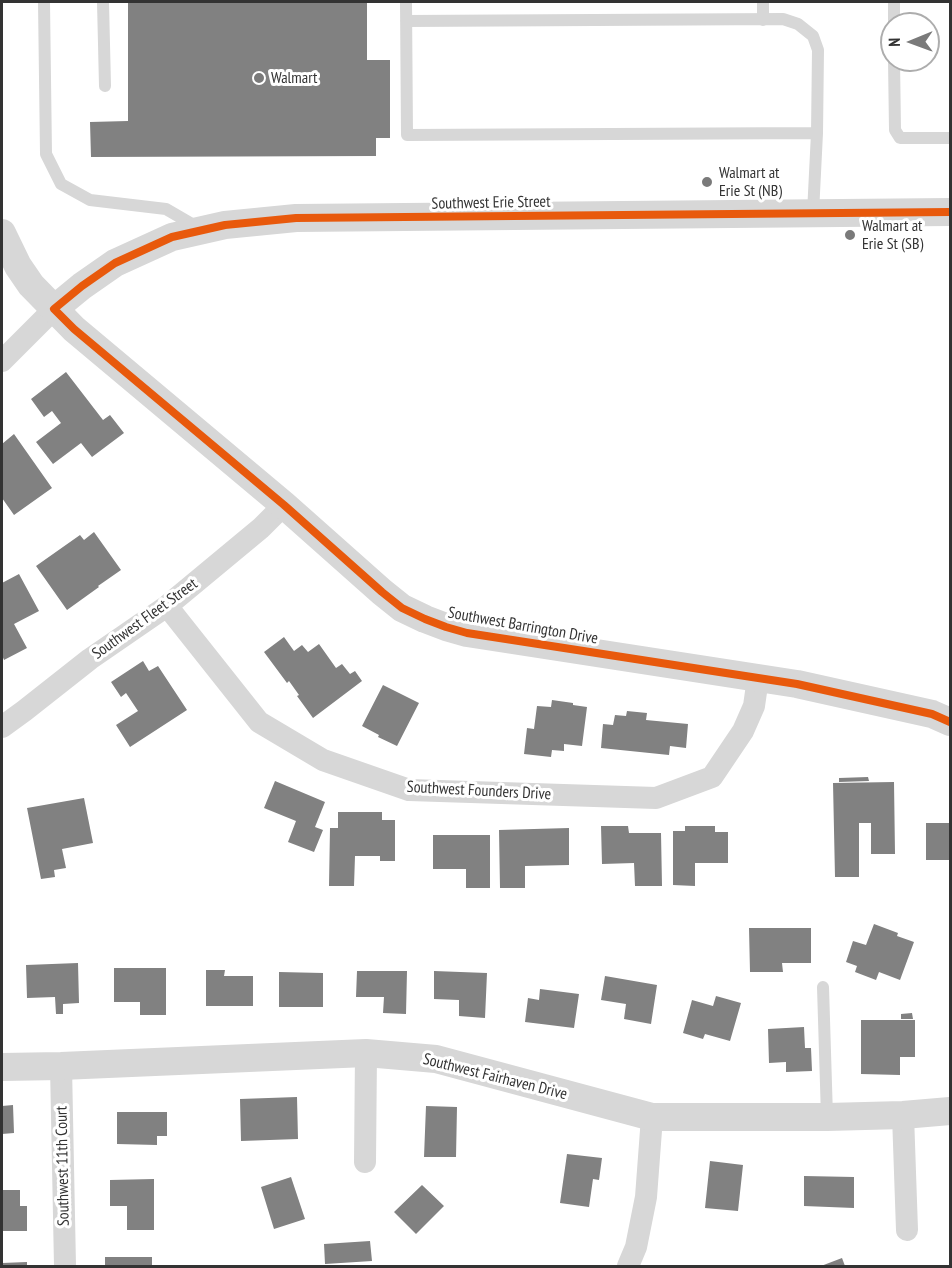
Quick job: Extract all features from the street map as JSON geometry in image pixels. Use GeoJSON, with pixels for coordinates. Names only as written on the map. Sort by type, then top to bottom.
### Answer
{"type":"FeatureCollection","features":[{"type":"Feature","properties":{"kind":"street","name":"Southwest Erie Street"},"geometry":{"type":"LineString","coordinates":[[2,361],[54,309],[115,262],[172,237],[225,225],[296,218],[951,212]]}},
{"type":"Feature","properties":{"kind":"street","name":"Southwest Barrington Drive"},"geometry":{"type":"LineString","coordinates":[[2,233],[18,266],[31,285],[74,329],[284,505],[402,608],[425,619],[467,633],[797,684],[932,714],[951,722]]}},
{"type":"Feature","properties":{"kind":"street","name":"Southwest Fleet Street"},"geometry":{"type":"LineString","coordinates":[[2,727],[90,660],[167,606],[261,528],[284,505]]}},
{"type":"Feature","properties":{"kind":"street","name":"Southwest Founders Drive"},"geometry":{"type":"LineString","coordinates":[[167,606],[260,722],[323,760],[409,790],[657,798],[712,777],[743,731],[754,705],[758,678]]}},
{"type":"Feature","properties":{"kind":"street","name":"Southwest Fairhaven Drive"},"geometry":{"type":"LineString","coordinates":[[2,1067],[366,1053],[436,1059],[652,1117],[827,1117],[951,1111]]}},
{"type":"Feature","properties":{"kind":"street"},"geometry":{"type":"LineString","coordinates":[[365,1162],[366,1053]]}},
{"type":"Feature","properties":{"kind":"street","name":"Southwest 11th Court"},"geometry":{"type":"LineString","coordinates":[[61,1066],[65,1266]]}},
{"type":"Feature","properties":{"kind":"street"},"geometry":{"type":"LineString","coordinates":[[903,1115],[907,1230]]}},
{"type":"Feature","properties":{"kind":"street"},"geometry":{"type":"LineString","coordinates":[[627,1266],[636,1247],[646,1197],[652,1117]]}},
{"type":"Feature","properties":{"kind":"lane"},"geometry":{"type":"LineString","coordinates":[[44,2],[46,154],[62,184],[90,200],[166,209],[202,230]]}},
{"type":"Feature","properties":{"kind":"lane"},"geometry":{"type":"LineString","coordinates":[[103,2],[105,86]]}},
{"type":"Feature","properties":{"kind":"lane"},"geometry":{"type":"LineString","coordinates":[[406,2],[407,135],[817,133]]}},
{"type":"Feature","properties":{"kind":"lane"},"geometry":{"type":"LineString","coordinates":[[763,2],[763,20]]}},
{"type":"Feature","properties":{"kind":"lane"},"geometry":{"type":"LineString","coordinates":[[406,21],[783,19],[798,24],[813,36],[818,50],[813,213]]}},
{"type":"Feature","properties":{"kind":"lane"},"geometry":{"type":"LineString","coordinates":[[894,72],[895,130],[900,138],[951,138]]}},
{"type":"Feature","properties":{"kind":"lane"},"geometry":{"type":"LineString","coordinates":[[823,987],[827,1117]]}},
{"type":"Feature","properties":{"kind":"building","name":"Walmart"},"geometry":{"type":"Polygon","coordinates":[[[128,2],[367,2],[367,60],[390,60],[390,138],[376,138],[376,156],[91,157],[90,122],[128,121],[128,2]]]}},
{"type":"Feature","properties":{"kind":"building"},"geometry":{"type":"Polygon","coordinates":[[[66,372],[103,420],[110,415],[124,433],[92,457],[81,443],[53,464],[36,442],[61,423],[52,411],[44,417],[31,399],[66,372]]]}},
{"type":"Feature","properties":{"kind":"building"},"geometry":{"type":"Polygon","coordinates":[[[14,434],[52,488],[14,515],[2,498],[2,444],[14,434]]]}},
{"type":"Feature","properties":{"kind":"building"},"geometry":{"type":"Polygon","coordinates":[[[94,532],[121,570],[67,610],[36,566],[80,535],[84,540],[94,532]]]}},
{"type":"Feature","properties":{"kind":"building"},"geometry":{"type":"Polygon","coordinates":[[[19,574],[39,611],[14,624],[27,648],[4,660],[2,655],[2,583],[19,574]]]}},
{"type":"Feature","properties":{"kind":"building"},"geometry":{"type":"Polygon","coordinates":[[[284,637],[294,651],[302,645],[308,652],[319,644],[336,668],[342,664],[350,674],[355,671],[362,681],[313,718],[289,681],[287,683],[264,652],[284,637]]]}},
{"type":"Feature","properties":{"kind":"building"},"geometry":{"type":"Polygon","coordinates":[[[143,661],[149,671],[158,666],[187,710],[130,747],[116,725],[138,711],[126,693],[121,697],[111,682],[143,661]]]}},
{"type":"Feature","properties":{"kind":"building"},"geometry":{"type":"Polygon","coordinates":[[[383,685],[419,703],[397,746],[362,726],[383,685]]]}},
{"type":"Feature","properties":{"kind":"building"},"geometry":{"type":"Polygon","coordinates":[[[552,700],[587,707],[582,746],[564,744],[564,751],[552,750],[551,757],[524,754],[527,728],[534,729],[537,706],[551,707],[552,700]]]}},
{"type":"Feature","properties":{"kind":"building"},"geometry":{"type":"Polygon","coordinates":[[[627,711],[647,713],[646,720],[688,724],[686,748],[670,746],[669,755],[601,748],[603,724],[613,725],[615,715],[626,716],[627,711]]]}},
{"type":"Feature","properties":{"kind":"building"},"geometry":{"type":"Polygon","coordinates":[[[868,777],[869,781],[839,782],[839,778],[868,777]]]}},
{"type":"Feature","properties":{"kind":"building"},"geometry":{"type":"Polygon","coordinates":[[[275,781],[325,802],[315,827],[323,830],[314,852],[288,842],[296,821],[264,808],[275,781]]]}},
{"type":"Feature","properties":{"kind":"building"},"geometry":{"type":"Polygon","coordinates":[[[894,782],[895,854],[871,854],[871,823],[859,823],[859,877],[835,877],[833,783],[894,782]]]}},
{"type":"Feature","properties":{"kind":"building"},"geometry":{"type":"Polygon","coordinates":[[[84,798],[93,843],[62,849],[66,868],[54,870],[55,877],[41,879],[27,808],[84,798]]]}},
{"type":"Feature","properties":{"kind":"building"},"geometry":{"type":"Polygon","coordinates":[[[338,812],[382,812],[382,820],[395,820],[395,861],[380,861],[380,856],[355,856],[354,886],[329,886],[330,828],[338,828],[338,812]]]}},
{"type":"Feature","properties":{"kind":"building"},"geometry":{"type":"Polygon","coordinates":[[[926,823],[950,823],[950,860],[926,860],[926,823]]]}},
{"type":"Feature","properties":{"kind":"building"},"geometry":{"type":"Polygon","coordinates":[[[601,826],[628,826],[629,833],[661,833],[662,886],[635,886],[634,863],[602,864],[601,826]]]}},
{"type":"Feature","properties":{"kind":"building"},"geometry":{"type":"Polygon","coordinates":[[[685,826],[715,826],[715,832],[728,832],[728,863],[695,863],[695,886],[673,885],[673,831],[685,831],[685,826]]]}},
{"type":"Feature","properties":{"kind":"building"},"geometry":{"type":"Polygon","coordinates":[[[569,828],[569,865],[525,866],[525,888],[500,888],[499,830],[569,828]]]}},
{"type":"Feature","properties":{"kind":"building"},"geometry":{"type":"Polygon","coordinates":[[[433,835],[490,835],[490,888],[466,888],[466,869],[433,869],[433,835]]]}},
{"type":"Feature","properties":{"kind":"building"},"geometry":{"type":"Polygon","coordinates":[[[874,924],[914,942],[900,980],[879,972],[876,980],[855,972],[857,966],[846,962],[853,941],[866,945],[874,924]]]}},
{"type":"Feature","properties":{"kind":"building"},"geometry":{"type":"Polygon","coordinates":[[[749,928],[811,928],[811,963],[782,963],[783,972],[750,972],[749,928]]]}},
{"type":"Feature","properties":{"kind":"building"},"geometry":{"type":"Polygon","coordinates":[[[78,963],[79,1003],[63,1004],[63,1014],[56,1014],[55,997],[27,998],[26,965],[78,963]]]}},
{"type":"Feature","properties":{"kind":"building"},"geometry":{"type":"Polygon","coordinates":[[[114,968],[166,968],[166,1015],[140,1015],[140,1002],[114,1002],[114,968]]]}},
{"type":"Feature","properties":{"kind":"building"},"geometry":{"type":"Polygon","coordinates":[[[206,970],[225,970],[224,976],[253,976],[253,1006],[206,1006],[206,970]]]}},
{"type":"Feature","properties":{"kind":"building"},"geometry":{"type":"Polygon","coordinates":[[[357,971],[407,971],[406,1014],[383,1013],[384,997],[356,997],[357,971]]]}},
{"type":"Feature","properties":{"kind":"building"},"geometry":{"type":"Polygon","coordinates":[[[434,971],[487,973],[485,1018],[459,1016],[459,1000],[434,999],[434,971]]]}},
{"type":"Feature","properties":{"kind":"building"},"geometry":{"type":"Polygon","coordinates":[[[279,972],[323,973],[323,1007],[279,1007],[279,972]]]}},
{"type":"Feature","properties":{"kind":"building"},"geometry":{"type":"Polygon","coordinates":[[[605,976],[657,985],[651,1024],[624,1019],[626,1004],[601,1000],[605,976]]]}},
{"type":"Feature","properties":{"kind":"building"},"geometry":{"type":"Polygon","coordinates":[[[540,989],[579,994],[574,1028],[525,1022],[528,998],[539,1000],[540,989]]]}},
{"type":"Feature","properties":{"kind":"building"},"geometry":{"type":"Polygon","coordinates":[[[716,996],[741,1003],[730,1041],[705,1034],[703,1039],[683,1033],[692,1000],[713,1006],[716,996]]]}},
{"type":"Feature","properties":{"kind":"building"},"geometry":{"type":"Polygon","coordinates":[[[912,1013],[913,1019],[901,1019],[901,1014],[912,1013]]]}},
{"type":"Feature","properties":{"kind":"building"},"geometry":{"type":"Polygon","coordinates":[[[861,1020],[915,1020],[915,1057],[900,1057],[900,1075],[861,1074],[861,1020]]]}},
{"type":"Feature","properties":{"kind":"building"},"geometry":{"type":"Polygon","coordinates":[[[804,1027],[805,1048],[811,1048],[812,1071],[786,1072],[786,1062],[769,1063],[768,1029],[804,1027]]]}},
{"type":"Feature","properties":{"kind":"building"},"geometry":{"type":"Polygon","coordinates":[[[297,1097],[298,1139],[241,1141],[240,1099],[297,1097]]]}},
{"type":"Feature","properties":{"kind":"building"},"geometry":{"type":"Polygon","coordinates":[[[13,1105],[14,1133],[2,1134],[2,1106],[13,1105]]]}},
{"type":"Feature","properties":{"kind":"building"},"geometry":{"type":"Polygon","coordinates":[[[426,1106],[457,1107],[456,1157],[424,1157],[426,1106]]]}},
{"type":"Feature","properties":{"kind":"building"},"geometry":{"type":"Polygon","coordinates":[[[117,1112],[167,1112],[167,1136],[157,1136],[157,1145],[117,1144],[117,1112]]]}},
{"type":"Feature","properties":{"kind":"building"},"geometry":{"type":"Polygon","coordinates":[[[567,1154],[602,1158],[599,1180],[593,1179],[589,1207],[560,1203],[567,1154]]]}},
{"type":"Feature","properties":{"kind":"building"},"geometry":{"type":"Polygon","coordinates":[[[710,1161],[743,1165],[738,1211],[705,1208],[710,1161]]]}},
{"type":"Feature","properties":{"kind":"building"},"geometry":{"type":"Polygon","coordinates":[[[804,1176],[854,1177],[854,1208],[804,1206],[804,1176]]]}},
{"type":"Feature","properties":{"kind":"building"},"geometry":{"type":"Polygon","coordinates":[[[291,1177],[305,1219],[274,1229],[261,1187],[291,1177]]]}},
{"type":"Feature","properties":{"kind":"building"},"geometry":{"type":"Polygon","coordinates":[[[154,1179],[154,1230],[127,1230],[127,1206],[110,1206],[110,1180],[154,1179]]]}},
{"type":"Feature","properties":{"kind":"building"},"geometry":{"type":"Polygon","coordinates":[[[422,1185],[444,1206],[416,1234],[394,1212],[422,1185]]]}},
{"type":"Feature","properties":{"kind":"building"},"geometry":{"type":"Polygon","coordinates":[[[2,1190],[20,1190],[20,1206],[27,1206],[27,1231],[2,1231],[2,1190]]]}},
{"type":"Feature","properties":{"kind":"building"},"geometry":{"type":"Polygon","coordinates":[[[370,1241],[372,1261],[325,1264],[324,1244],[370,1241]]]}},
{"type":"Feature","properties":{"kind":"building"},"geometry":{"type":"Polygon","coordinates":[[[105,1257],[152,1257],[152,1266],[105,1266],[105,1257]]]}},
{"type":"Feature","properties":{"kind":"building"},"geometry":{"type":"Polygon","coordinates":[[[842,1258],[845,1266],[821,1266],[842,1258]]]}},
{"type":"Feature","properties":{"kind":"building"},"geometry":{"type":"Polygon","coordinates":[[[27,1262],[27,1266],[2,1266],[2,1263],[27,1262]]]}},
{"type":"Feature","properties":{"kind":"cycle path"},"geometry":{"type":"LineString","coordinates":[[950,212],[296,218],[225,225],[172,237],[115,263],[54,309],[74,329],[284,505],[382,592],[402,608],[425,619],[467,633],[797,684],[932,714],[950,722]]}},
{"type":"Feature","properties":{"kind":"place","name":"Walmart"},"geometry":{"type":"Point","coordinates":[259,78]}},
{"type":"Feature","properties":{"kind":"place","name":"Walmart at Erie St (NB)"},"geometry":{"type":"Point","coordinates":[707,182]}},
{"type":"Feature","properties":{"kind":"place","name":"Walmart at Erie St (SB)"},"geometry":{"type":"Point","coordinates":[850,235]}}]}
